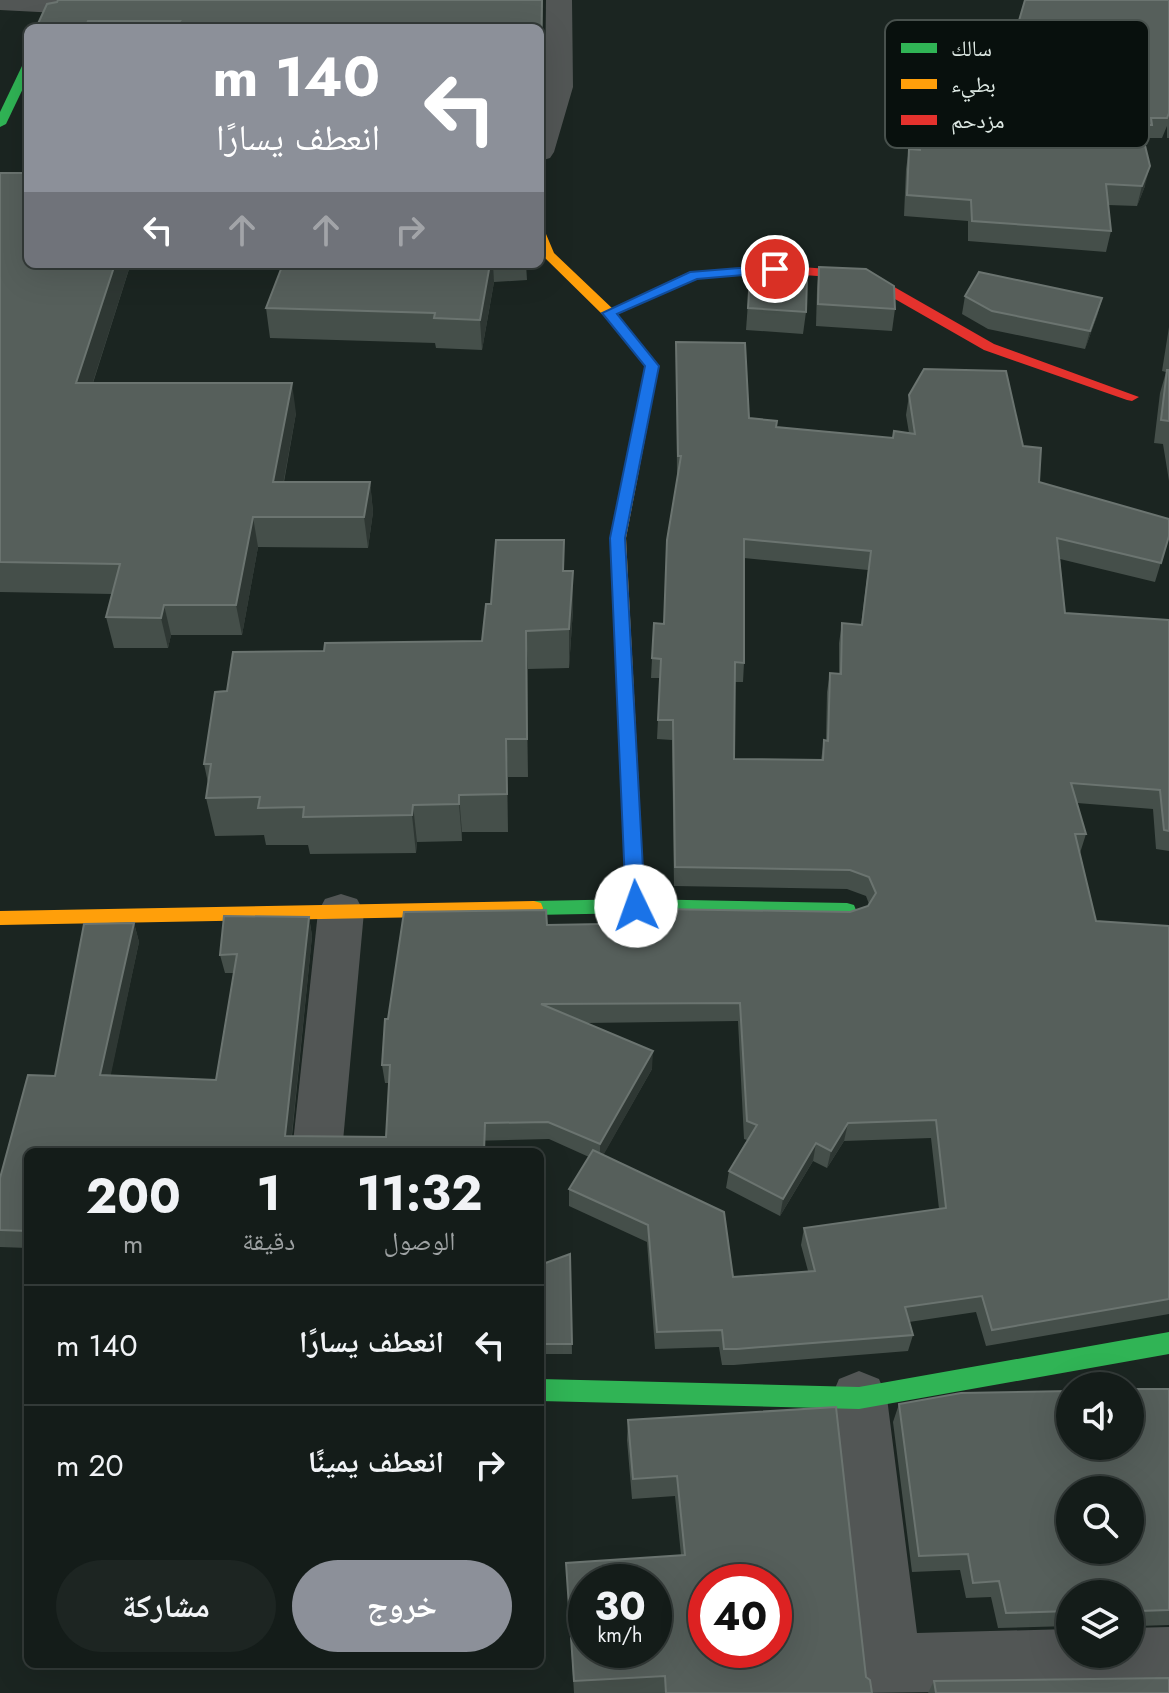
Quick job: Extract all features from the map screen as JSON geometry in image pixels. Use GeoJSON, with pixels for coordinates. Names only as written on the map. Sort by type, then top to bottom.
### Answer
{"type":"FeatureCollection","features":[{"type":"Feature","properties":{"kind":"street"},"geometry":{"type":"LineString","coordinates":[[544,138],[559,87],[559,0]]}},
{"type":"Feature","properties":{"kind":"street"},"geometry":{"type":"LineString","coordinates":[[0,2],[55,11]]}},
{"type":"Feature","properties":{"kind":"street"},"geometry":{"type":"LineString","coordinates":[[0,124],[24,74]]}},
{"type":"Feature","properties":{"kind":"street"},"geometry":{"type":"LineString","coordinates":[[544,244],[548,254],[609,313],[652,366],[618,538],[636,906]]}},
{"type":"Feature","properties":{"kind":"street"},"geometry":{"type":"LineString","coordinates":[[609,313],[694,275],[775,269],[863,275],[989,347],[1132,397]]}},
{"type":"Feature","properties":{"kind":"street"},"geometry":{"type":"LineString","coordinates":[[0,918],[636,906],[847,910]]}},
{"type":"Feature","properties":{"kind":"street"},"geometry":{"type":"LineString","coordinates":[[317,1148],[341,912]]}},
{"type":"Feature","properties":{"kind":"street"},"geometry":{"type":"LineString","coordinates":[[544,1390],[859,1398],[1167,1352]]}},
{"type":"Feature","properties":{"kind":"street"},"geometry":{"type":"LineString","coordinates":[[859,1398],[892,1678],[1169,1658]]}},
{"type":"Feature","properties":{"kind":"building"},"geometry":{"type":"Polygon","coordinates":[[[542,0],[542,24],[178,24],[180,21],[88,21],[87,24],[38,24],[47,4],[542,0]]]}},
{"type":"Feature","properties":{"kind":"building"},"geometry":{"type":"Polygon","coordinates":[[[1025,0],[1169,0],[1167,118],[1151,118],[1152,125],[1149,125],[1149,20],[1019,20],[1025,0]]]}},
{"type":"Feature","properties":{"kind":"building"},"geometry":{"type":"Polygon","coordinates":[[[1146,148],[1150,166],[1142,186],[1106,184],[1111,231],[972,221],[971,200],[907,195],[909,149],[1146,148]]]}},
{"type":"Feature","properties":{"kind":"building"},"geometry":{"type":"Polygon","coordinates":[[[0,173],[24,173],[24,268],[114,268],[76,383],[292,383],[273,482],[370,482],[364,517],[253,517],[236,605],[164,605],[161,618],[106,617],[120,564],[0,562],[0,173]]]}},
{"type":"Feature","properties":{"kind":"building"},"geometry":{"type":"Polygon","coordinates":[[[819,267],[866,269],[894,286],[895,309],[818,304],[819,267]]]}},
{"type":"Feature","properties":{"kind":"building"},"geometry":{"type":"Polygon","coordinates":[[[281,268],[489,268],[480,320],[434,318],[435,313],[266,308],[281,268]]]}},
{"type":"Feature","properties":{"kind":"building"},"geometry":{"type":"Polygon","coordinates":[[[979,272],[1102,298],[1090,331],[992,311],[965,296],[979,272]]]}},
{"type":"Feature","properties":{"kind":"building"},"geometry":{"type":"Polygon","coordinates":[[[750,275],[807,278],[806,312],[748,308],[750,275]]]}},
{"type":"Feature","properties":{"kind":"building"},"geometry":{"type":"Polygon","coordinates":[[[676,342],[745,343],[749,418],[777,421],[776,427],[893,438],[894,431],[915,434],[909,395],[924,369],[1006,371],[1023,446],[1041,448],[1039,482],[1169,519],[1169,536],[1161,563],[1057,538],[1065,613],[1169,620],[1169,831],[1164,830],[1160,790],[1071,783],[1086,834],[1075,834],[1096,921],[1169,926],[1169,1299],[992,1330],[982,1296],[905,1307],[913,1335],[737,1349],[724,1349],[722,1330],[657,1332],[648,1225],[569,1189],[593,1150],[724,1212],[733,1277],[815,1271],[804,1228],[946,1208],[936,1120],[848,1123],[831,1151],[816,1143],[783,1199],[729,1171],[757,1125],[747,1121],[740,1003],[541,1004],[653,1051],[600,1144],[548,1122],[485,1123],[484,1148],[24,1148],[24,1231],[0,1230],[0,1178],[28,1075],[55,1076],[84,924],[134,923],[100,1075],[216,1080],[237,954],[220,955],[224,916],[309,917],[285,1136],[386,1137],[390,1065],[382,1065],[385,1019],[388,1019],[404,912],[546,910],[547,925],[661,923],[660,909],[850,912],[868,906],[876,893],[869,877],[850,870],[675,867],[673,720],[658,720],[661,659],[652,658],[654,623],[664,624],[667,540],[681,456],[678,456],[676,342]],[[744,539],[744,663],[735,662],[734,759],[823,760],[824,740],[828,741],[830,673],[841,674],[842,623],[862,625],[871,551],[744,539]]]}},
{"type":"Feature","properties":{"kind":"building"},"geometry":{"type":"Polygon","coordinates":[[[1169,370],[1169,421],[1161,420],[1169,370]]]}},
{"type":"Feature","properties":{"kind":"building"},"geometry":{"type":"Polygon","coordinates":[[[496,540],[564,540],[563,571],[573,571],[569,629],[526,631],[527,739],[506,739],[507,794],[459,795],[459,804],[413,805],[412,815],[303,817],[304,807],[258,808],[260,797],[206,798],[211,764],[204,764],[215,692],[227,691],[233,652],[324,651],[325,643],[482,641],[486,604],[491,604],[496,540]]]}},
{"type":"Feature","properties":{"kind":"building"},"geometry":{"type":"Polygon","coordinates":[[[570,1254],[572,1344],[544,1344],[544,1264],[570,1254]]]}},
{"type":"Feature","properties":{"kind":"building"},"geometry":{"type":"Polygon","coordinates":[[[1144,1389],[1169,1389],[1169,1610],[1144,1611],[1144,1580],[1056,1580],[1056,1611],[1006,1613],[999,1581],[973,1583],[968,1554],[919,1556],[899,1404],[961,1393],[1056,1391],[1056,1460],[1144,1460],[1144,1389]]]}},
{"type":"Feature","properties":{"kind":"building"},"geometry":{"type":"Polygon","coordinates":[[[836,1407],[866,1677],[870,1680],[872,1693],[666,1693],[665,1676],[574,1681],[573,1668],[672,1668],[672,1564],[568,1564],[568,1592],[566,1563],[685,1555],[677,1476],[633,1479],[628,1420],[836,1407]]]}},
{"type":"Feature","properties":{"kind":"building"},"geometry":{"type":"Polygon","coordinates":[[[1169,1678],[1169,1693],[936,1693],[934,1681],[1169,1678]]]}},
{"type":"Feature","properties":{"kind":"traffic: fast"},"geometry":{"type":"LineString","coordinates":[[0,124],[24,74]]}},
{"type":"Feature","properties":{"kind":"traffic: fast"},"geometry":{"type":"LineString","coordinates":[[534,908],[636,906],[847,910]]}},
{"type":"Feature","properties":{"kind":"traffic: fast"},"geometry":{"type":"LineString","coordinates":[[544,1390],[859,1398],[1169,1343]]}},
{"type":"Feature","properties":{"kind":"traffic: slow"},"geometry":{"type":"LineString","coordinates":[[544,244],[548,254],[609,313],[652,366],[618,538],[636,906]]}},
{"type":"Feature","properties":{"kind":"traffic: slow"},"geometry":{"type":"LineString","coordinates":[[0,918],[534,908]]}},
{"type":"Feature","properties":{"kind":"traffic: jam"},"geometry":{"type":"LineString","coordinates":[[609,313],[694,275],[775,269],[863,275],[989,347],[1132,397]]}},
{"type":"Feature","properties":{"kind":"route"},"geometry":{"type":"LineString","coordinates":[[636,906],[618,538],[652,366],[609,313],[694,275],[775,269]]}}]}
